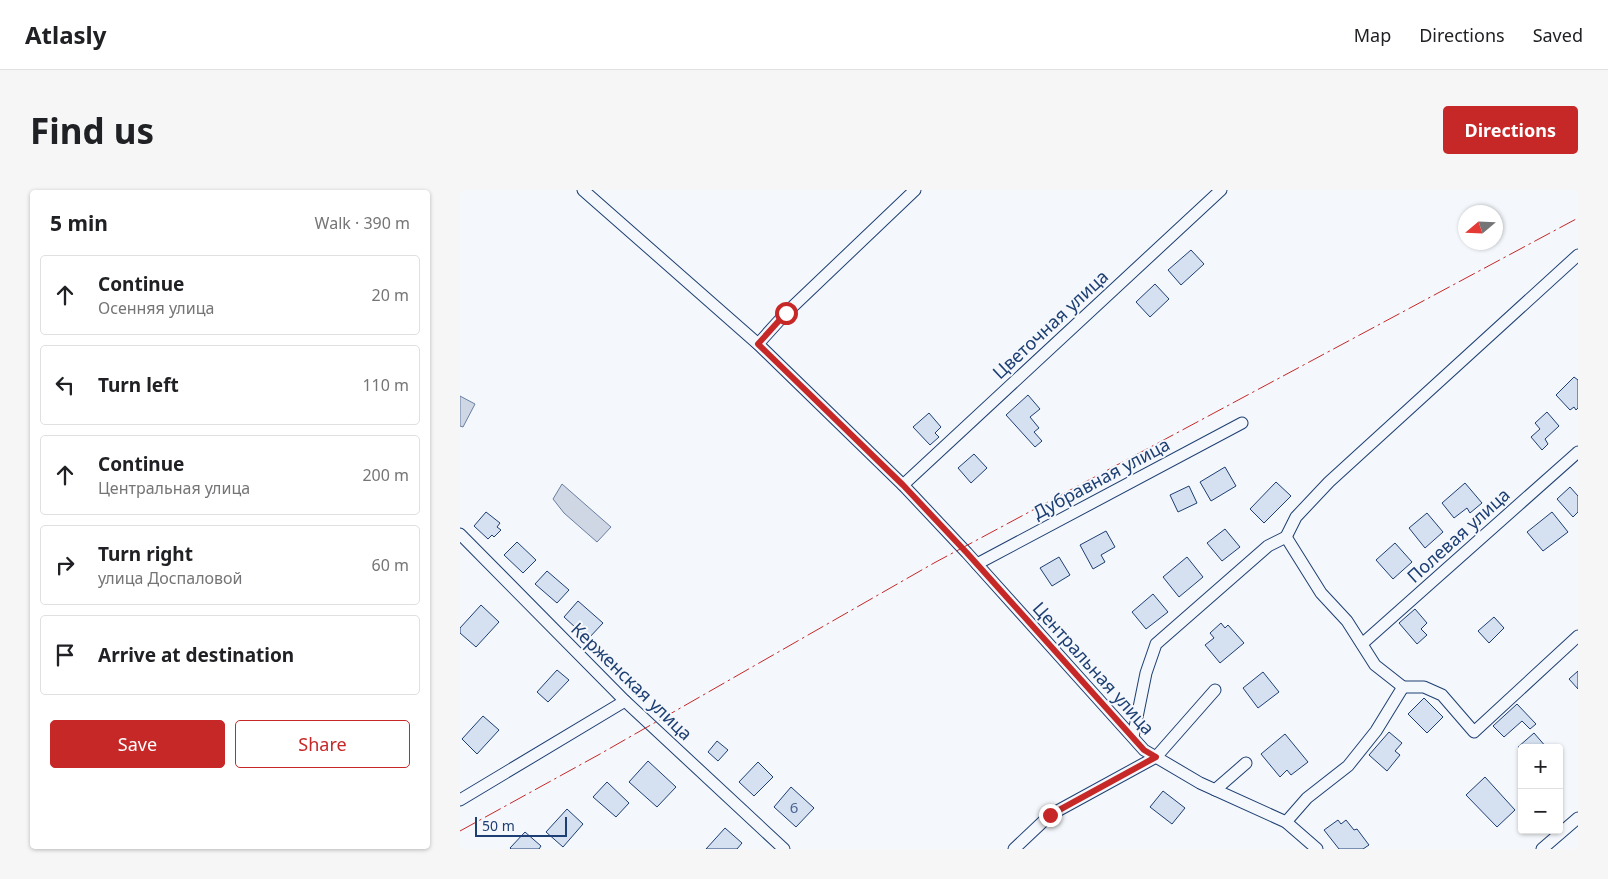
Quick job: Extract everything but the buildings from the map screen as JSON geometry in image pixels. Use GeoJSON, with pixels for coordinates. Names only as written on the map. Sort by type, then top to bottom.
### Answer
{"type":"FeatureCollection","features":[{"type":"Feature","properties":{"kind":"street","name":"Центральная улица"},"geometry":{"type":"LineString","coordinates":[[583,190],[758,344],[903,485],[977,564],[1144,750],[1215,790],[1286,822],[1317,849]]}},
{"type":"Feature","properties":{"kind":"street"},"geometry":{"type":"LineString","coordinates":[[758,344],[786,313],[915,190]]}},
{"type":"Feature","properties":{"kind":"street","name":"Цветочная улица"},"geometry":{"type":"LineString","coordinates":[[903,485],[1221,190]]}},
{"type":"Feature","properties":{"kind":"street"},"geometry":{"type":"LineString","coordinates":[[1133,737],[1146,673],[1156,644],[1268,546],[1286,537],[1296,517],[1329,482],[1578,255]]}},
{"type":"Feature","properties":{"kind":"street","name":"Дубравная улица"},"geometry":{"type":"LineString","coordinates":[[977,564],[1242,423]]}},
{"type":"Feature","properties":{"kind":"street","name":"Полевая улица"},"geometry":{"type":"LineString","coordinates":[[1362,644],[1578,452]]}},
{"type":"Feature","properties":{"kind":"street","name":"Керженская улица"},"geometry":{"type":"LineString","coordinates":[[460,534],[625,701],[784,849]]}},
{"type":"Feature","properties":{"kind":"street"},"geometry":{"type":"LineString","coordinates":[[1286,537],[1321,593],[1347,621],[1375,665],[1403,687],[1424,687],[1442,695],[1474,732],[1578,636]]}},
{"type":"Feature","properties":{"kind":"street"},"geometry":{"type":"LineString","coordinates":[[1286,822],[1307,798],[1348,766],[1376,731],[1403,687]]}},
{"type":"Feature","properties":{"kind":"street"},"geometry":{"type":"LineString","coordinates":[[1014,849],[1050,815],[1156,757],[1215,690]]}},
{"type":"Feature","properties":{"kind":"street"},"geometry":{"type":"LineString","coordinates":[[460,800],[625,701]]}},
{"type":"Feature","properties":{"kind":"street"},"geometry":{"type":"LineString","coordinates":[[1215,790],[1246,763]]}},
{"type":"Feature","properties":{"kind":"street"},"geometry":{"type":"LineString","coordinates":[[1542,849],[1578,818]]}},
{"type":"Feature","properties":{"kind":"shaded area"},"geometry":{"type":"Polygon","coordinates":[[[460,396],[475,404],[463,427],[460,426],[460,396]]]}},
{"type":"Feature","properties":{"kind":"shaded area"},"geometry":{"type":"Polygon","coordinates":[[[562,484],[611,527],[597,542],[564,513],[553,499],[562,484]]]}},
{"type":"Feature","properties":{"kind":"power"},"geometry":{"type":"LineString","coordinates":[[460,831],[600,754],[934,563],[1578,218]]}},
{"type":"Feature","properties":{"kind":"route"},"geometry":{"type":"LineString","coordinates":[[786,313],[758,344],[903,485],[967,553],[1144,750],[1156,757],[1050,815]]}}]}
